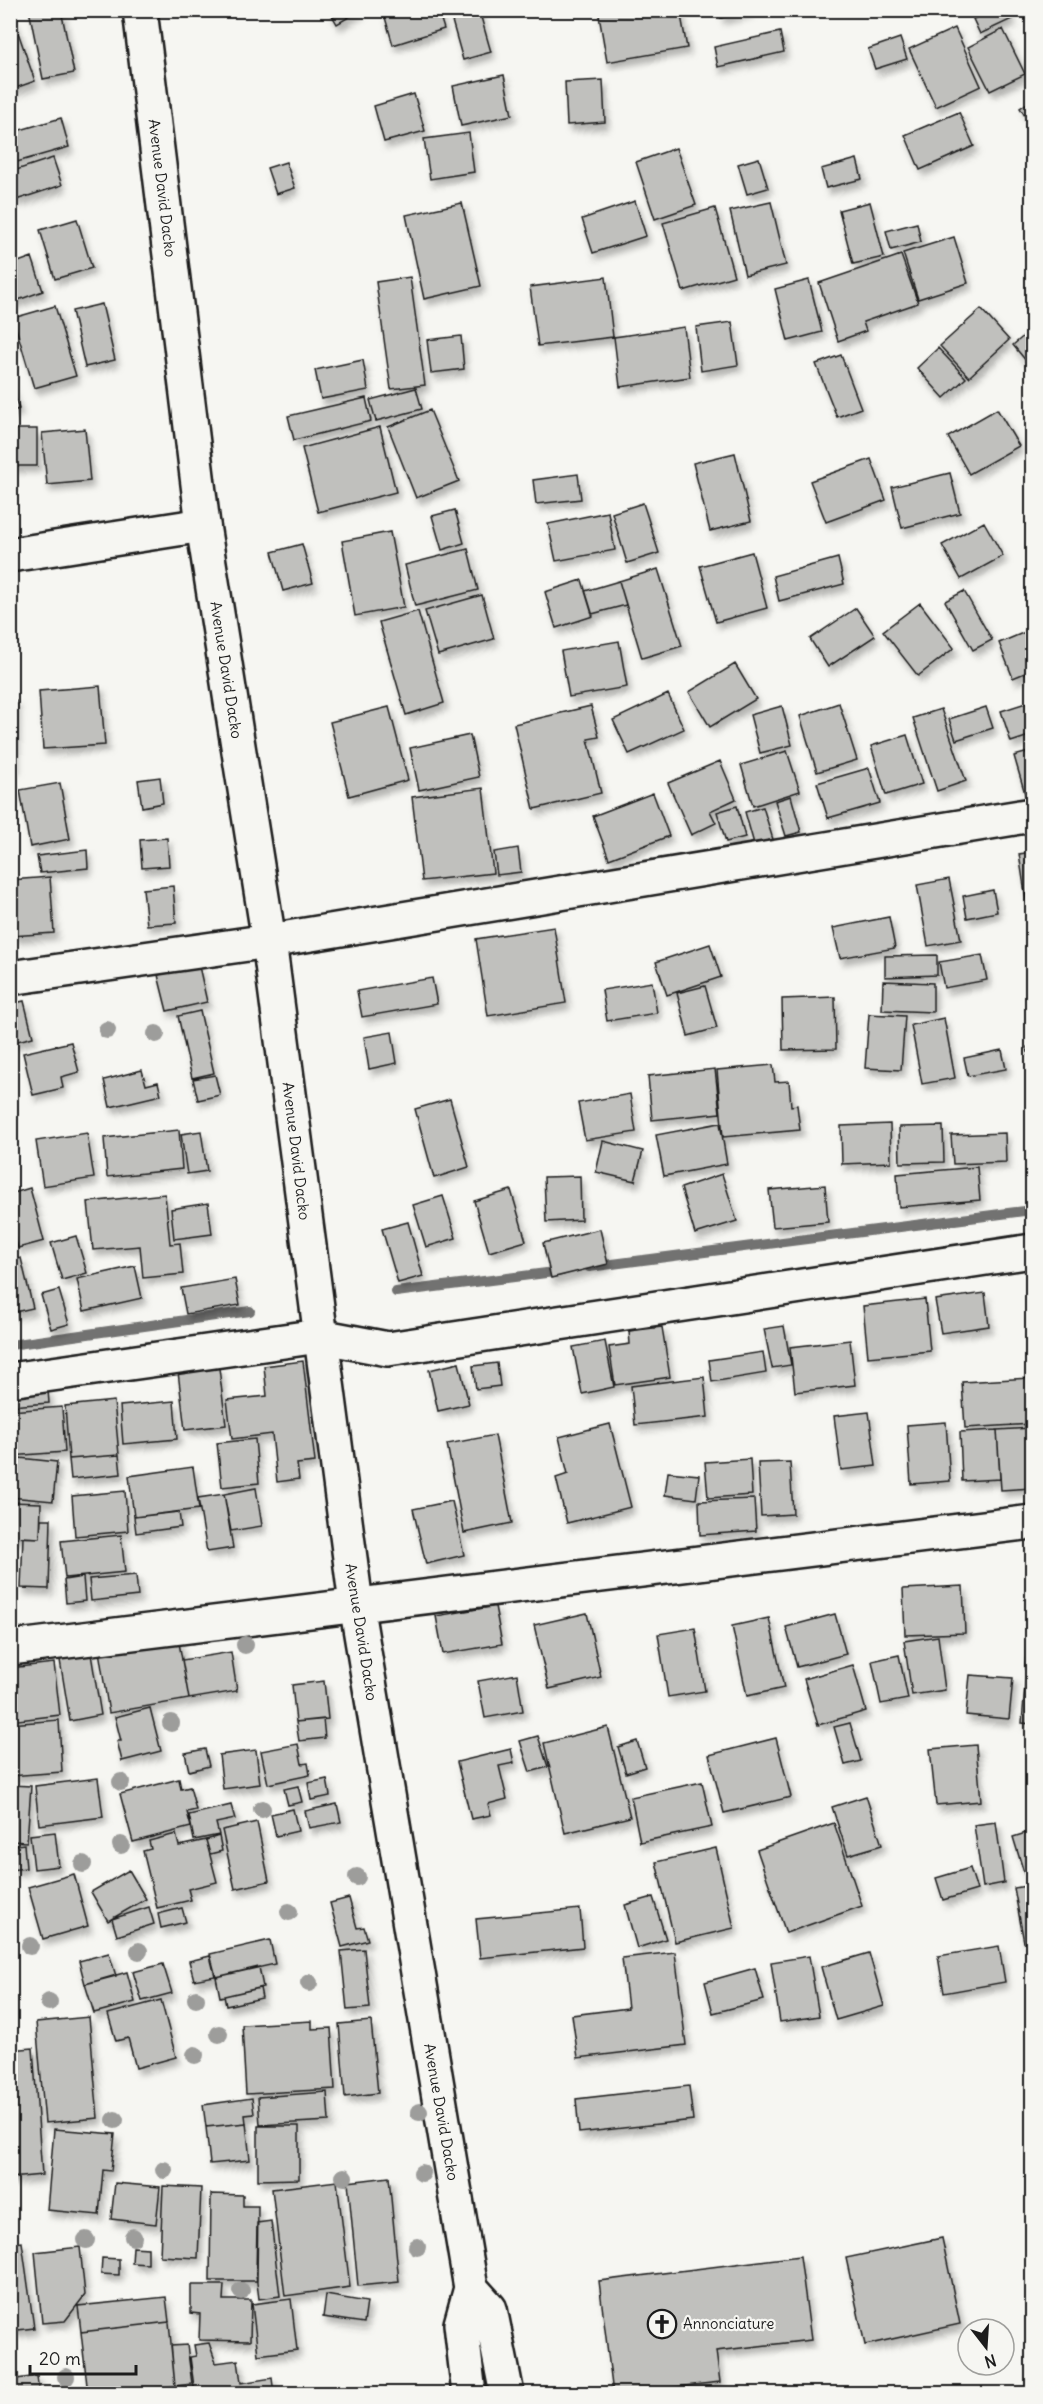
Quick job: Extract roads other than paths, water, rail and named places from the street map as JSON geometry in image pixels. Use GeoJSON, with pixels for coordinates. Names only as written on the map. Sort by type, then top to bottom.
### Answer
{"type":"FeatureCollection","features":[{"type":"Feature","properties":{"kind":"street","name":"Avenue David Dacko"},"geometry":{"type":"LineString","coordinates":[[140,10],[203,525],[269,941],[319,1336],[356,1604],[471,2288],[462,2325],[469,2394]]}},
{"type":"Feature","properties":{"kind":"street"},"geometry":{"type":"LineString","coordinates":[[10,555],[203,525]]}},
{"type":"Feature","properties":{"kind":"street"},"geometry":{"type":"LineString","coordinates":[[10,978],[269,941],[1032,815]]}},
{"type":"Feature","properties":{"kind":"street"},"geometry":{"type":"LineString","coordinates":[[10,1380],[319,1336],[388,1349],[1032,1251]]}},
{"type":"Feature","properties":{"kind":"street"},"geometry":{"type":"LineString","coordinates":[[10,1648],[1032,1522]]}},
{"type":"Feature","properties":{"kind":"street"},"geometry":{"type":"LineString","coordinates":[[471,2288],[490,2309],[507,2394]]}},
{"type":"Feature","properties":{"kind":"waterway"},"geometry":{"type":"LineString","coordinates":[[589,1267],[1032,1210]]}},
{"type":"Feature","properties":{"kind":"waterway"},"geometry":{"type":"LineString","coordinates":[[396,1292],[562,1271]]}},
{"type":"Feature","properties":{"kind":"waterway"},"geometry":{"type":"LineString","coordinates":[[10,1345],[250,1311]]}},
{"type":"Feature","properties":{"kind":"place","name":"Annonciature"},"geometry":{"type":"Point","coordinates":[662,2324]}}]}
